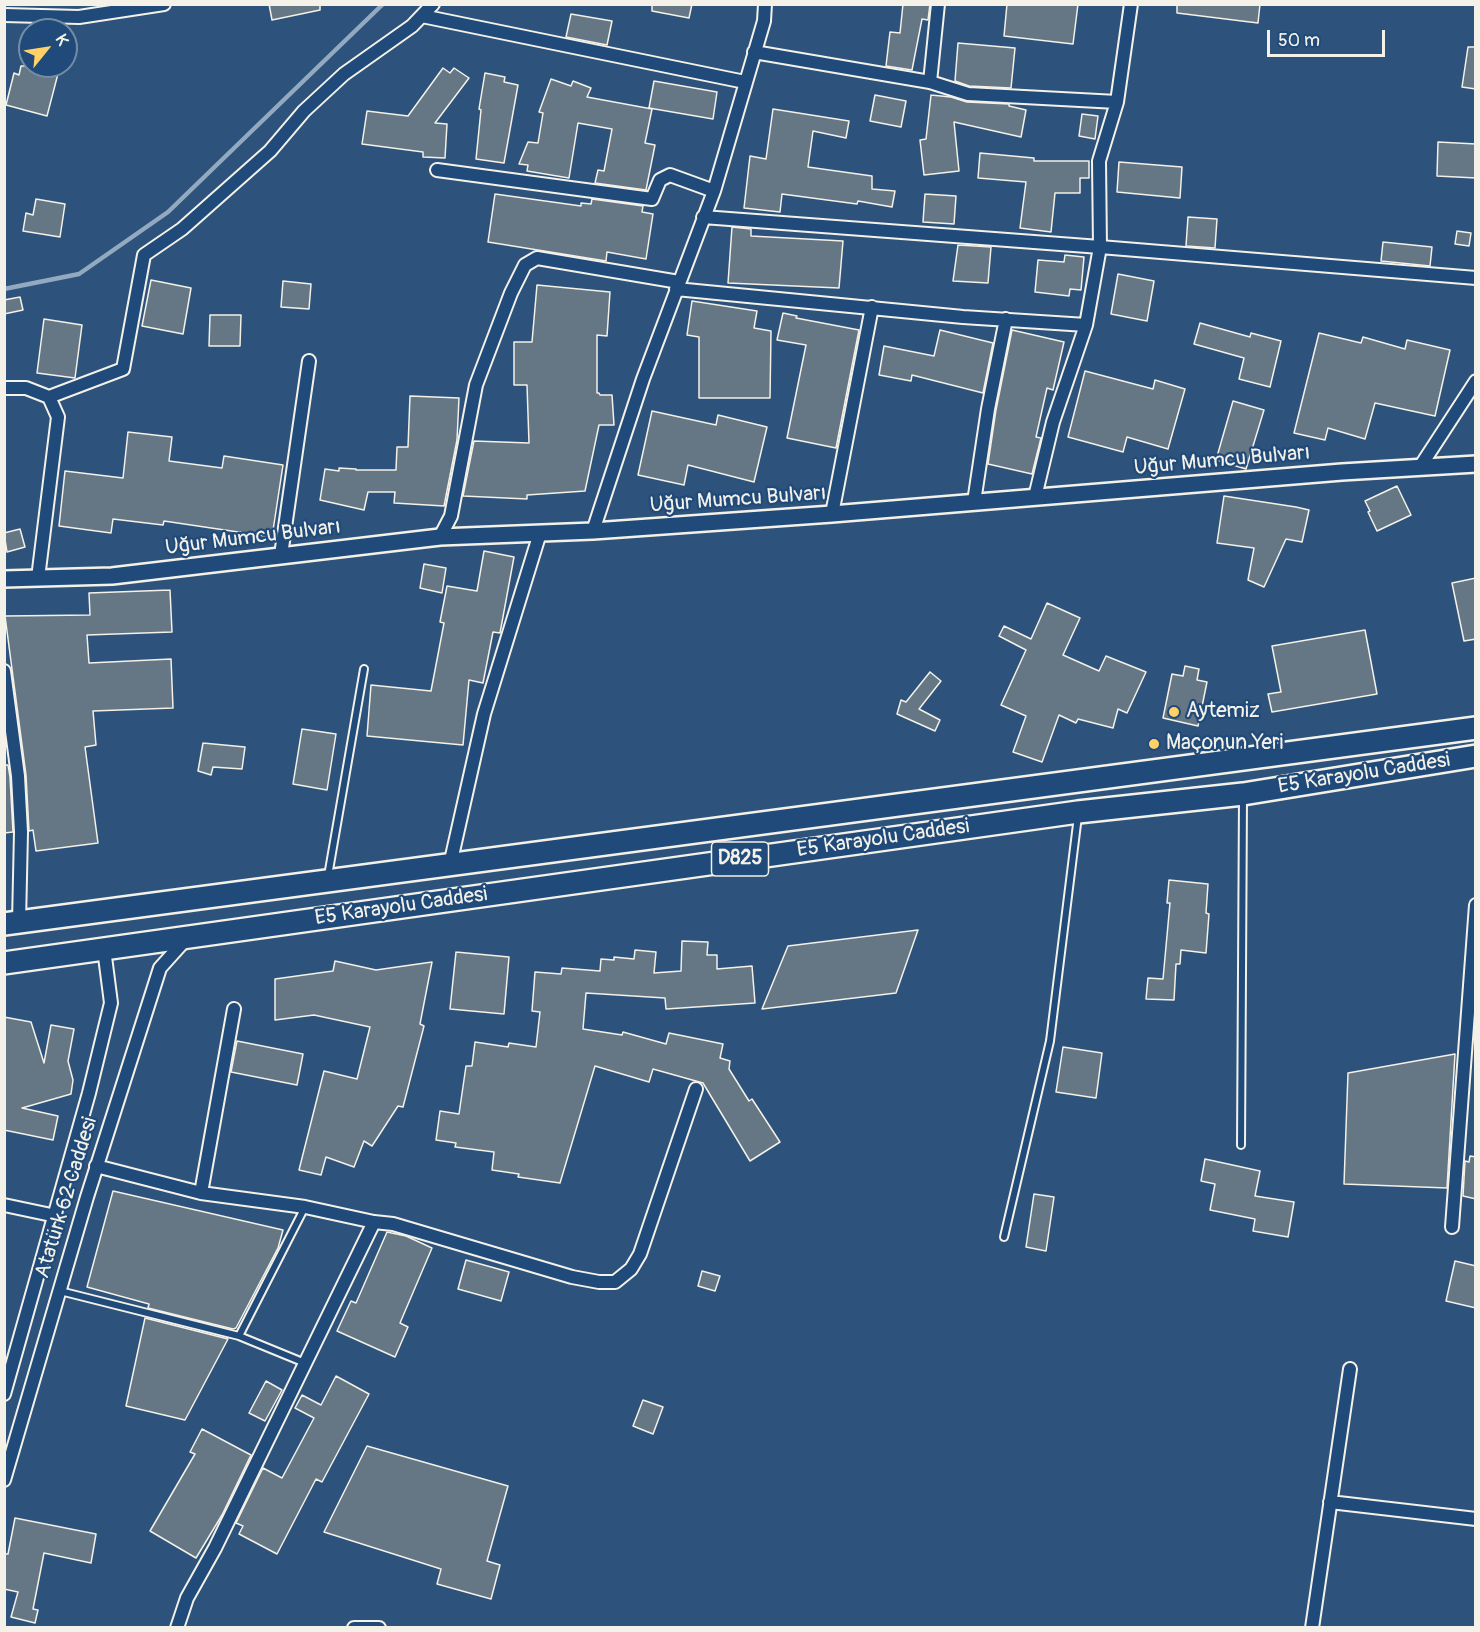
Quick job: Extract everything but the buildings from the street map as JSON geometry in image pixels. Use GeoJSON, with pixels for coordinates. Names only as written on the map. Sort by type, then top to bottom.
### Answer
{"type":"FeatureCollection","features":[{"type":"Feature","properties":{"kind":"highway","name":"E5 Karayolu Caddesi"},"geometry":{"type":"LineString","coordinates":[[12,923],[1476,729]]}},
{"type":"Feature","properties":{"kind":"highway","name":"E5 Karayolu Caddesi"},"geometry":{"type":"LineString","coordinates":[[4,963],[1078,812],[1243,794],[1476,756]]}},
{"type":"Feature","properties":{"kind":"street"},"geometry":{"type":"LineString","coordinates":[[4,9],[6,4]]}},
{"type":"Feature","properties":{"kind":"street"},"geometry":{"type":"LineString","coordinates":[[4,15],[79,17],[164,4]]}},
{"type":"Feature","properties":{"kind":"street"},"geometry":{"type":"LineString","coordinates":[[4,388],[26,388],[49,397],[123,369],[144,255],[182,229],[270,152],[304,111],[344,74],[412,26],[433,4]]}},
{"type":"Feature","properties":{"kind":"street"},"geometry":{"type":"LineString","coordinates":[[593,531],[643,379],[714,191],[764,21],[765,4]]}},
{"type":"Feature","properties":{"kind":"street"},"geometry":{"type":"LineString","coordinates":[[930,82],[938,4]]}},
{"type":"Feature","properties":{"kind":"street"},"geometry":{"type":"LineString","coordinates":[[1035,497],[1053,422],[1086,325],[1100,247],[1099,161],[1117,102],[1131,4]]}},
{"type":"Feature","properties":{"kind":"street"},"geometry":{"type":"LineString","coordinates":[[422,16],[745,82]]}},
{"type":"Feature","properties":{"kind":"street"},"geometry":{"type":"LineString","coordinates":[[754,52],[930,82],[968,94],[1117,102]]}},
{"type":"Feature","properties":{"kind":"street"},"geometry":{"type":"LineString","coordinates":[[436,170],[651,199],[660,180],[670,175],[714,191]]}},
{"type":"Feature","properties":{"kind":"street"},"geometry":{"type":"LineString","coordinates":[[703,217],[1476,278]]}},
{"type":"Feature","properties":{"kind":"street"},"geometry":{"type":"LineString","coordinates":[[440,537],[451,516],[476,385],[511,293],[525,265],[537,258],[677,286],[872,307],[1086,325]]}},
{"type":"Feature","properties":{"kind":"street"},"geometry":{"type":"LineString","coordinates":[[832,514],[872,307]]}},
{"type":"Feature","properties":{"kind":"street"},"geometry":{"type":"LineString","coordinates":[[974,502],[988,409],[1006,319]]}},
{"type":"Feature","properties":{"kind":"street"},"geometry":{"type":"LineString","coordinates":[[281,555],[309,361]]}},
{"type":"Feature","properties":{"kind":"street"},"geometry":{"type":"LineString","coordinates":[[1420,467],[1476,381]]}},
{"type":"Feature","properties":{"kind":"street"},"geometry":{"type":"LineString","coordinates":[[38,578],[58,417],[49,397]]}},
{"type":"Feature","properties":{"kind":"street","name":"Uğur Mumcu Bulvarı"},"geometry":{"type":"LineString","coordinates":[[4,579],[112,576],[440,537],[593,531],[1476,464]]}},
{"type":"Feature","properties":{"kind":"street"},"geometry":{"type":"LineString","coordinates":[[450,865],[484,714],[540,533]]}},
{"type":"Feature","properties":{"kind":"street"},"geometry":{"type":"LineString","coordinates":[[4,671],[21,832],[12,923]]}},
{"type":"Feature","properties":{"kind":"street"},"geometry":{"type":"LineString","coordinates":[[1452,1227],[1476,905]]}},
{"type":"Feature","properties":{"kind":"street","name":"Atatürk 62 Caddesi"},"geometry":{"type":"LineString","coordinates":[[4,1480],[96,1166],[160,968],[187,937]]}},
{"type":"Feature","properties":{"kind":"street","name":"Atatürk 62 Caddesi"},"geometry":{"type":"LineString","coordinates":[[4,1394],[56,1216],[111,1003],[104,949]]}},
{"type":"Feature","properties":{"kind":"street"},"geometry":{"type":"LineString","coordinates":[[201,1193],[234,1009]]}},
{"type":"Feature","properties":{"kind":"street"},"geometry":{"type":"LineString","coordinates":[[96,1166],[201,1193],[393,1224],[572,1277],[599,1282],[615,1282],[631,1269],[640,1254],[696,1089]]}},
{"type":"Feature","properties":{"kind":"street"},"geometry":{"type":"LineString","coordinates":[[4,1205],[56,1216]]}},
{"type":"Feature","properties":{"kind":"street"},"geometry":{"type":"LineString","coordinates":[[177,1628],[187,1598],[215,1548],[374,1222]]}},
{"type":"Feature","properties":{"kind":"street"},"geometry":{"type":"LineString","coordinates":[[1312,1628],[1350,1369]]}},
{"type":"Feature","properties":{"kind":"street"},"geometry":{"type":"LineString","coordinates":[[1330,1503],[1476,1519]]}},
{"type":"Feature","properties":{"kind":"street"},"geometry":{"type":"LineString","coordinates":[[354,1628],[372,1627]]}},
{"type":"Feature","properties":{"kind":"lane"},"geometry":{"type":"LineString","coordinates":[[327,881],[364,669]]}},
{"type":"Feature","properties":{"kind":"lane"},"geometry":{"type":"LineString","coordinates":[[1241,1145],[1243,794]]}},
{"type":"Feature","properties":{"kind":"lane"},"geometry":{"type":"LineString","coordinates":[[1004,1237],[1050,1041],[1078,812]]}},
{"type":"Feature","properties":{"kind":"lane"},"geometry":{"type":"LineString","coordinates":[[239,1336],[305,1208]]}},
{"type":"Feature","properties":{"kind":"lane"},"geometry":{"type":"LineString","coordinates":[[60,1291],[239,1336],[305,1363]]}},
{"type":"Feature","properties":{"kind":"waterway"},"geometry":{"type":"LineString","coordinates":[[4,289],[79,274],[168,212],[383,4]]}},
{"type":"Feature","properties":{"kind":"place","name":"Aytemiz"},"geometry":{"type":"Point","coordinates":[1174,712]}},
{"type":"Feature","properties":{"kind":"place","name":"Maçonun Yeri"},"geometry":{"type":"Point","coordinates":[1154,744]}}]}
